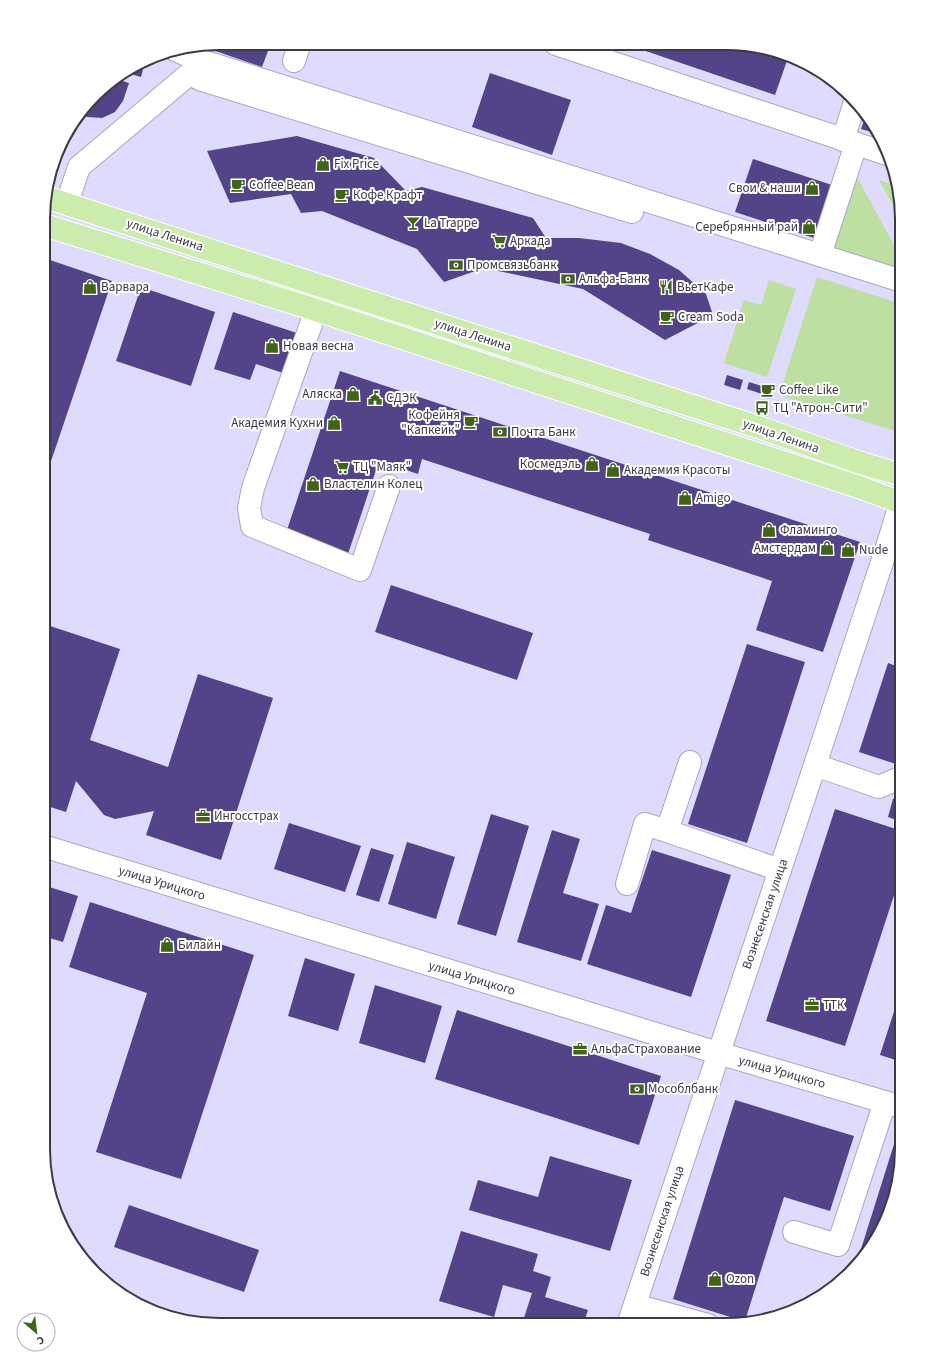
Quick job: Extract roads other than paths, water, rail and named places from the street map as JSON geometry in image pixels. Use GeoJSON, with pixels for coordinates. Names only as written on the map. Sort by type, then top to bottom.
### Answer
{"type":"FeatureCollection","features":[{"type":"Feature","properties":{"kind":"main road","name":"улица Ленина"},"geometry":{"type":"LineString","coordinates":[[51,199],[761,428],[864,464],[895,473]]}},
{"type":"Feature","properties":{"kind":"main road","name":"улица Ленина"},"geometry":{"type":"LineString","coordinates":[[50,227],[316,310],[895,499]]}},
{"type":"Feature","properties":{"kind":"street"},"geometry":{"type":"LineString","coordinates":[[574,50],[881,152]]}},
{"type":"Feature","properties":{"kind":"street"},"geometry":{"type":"LineString","coordinates":[[181,54],[195,65],[895,279]]}},
{"type":"Feature","properties":{"kind":"street"},"geometry":{"type":"LineString","coordinates":[[67,203],[79,167],[195,65]]}},
{"type":"Feature","properties":{"kind":"street"},"geometry":{"type":"LineString","coordinates":[[820,255],[849,142],[854,109]]}},
{"type":"Feature","properties":{"kind":"street"},"geometry":{"type":"LineString","coordinates":[[316,310],[253,488],[249,508],[252,526],[360,570],[389,486]]}},
{"type":"Feature","properties":{"kind":"street","name":"Вознесенская улица"},"geometry":{"type":"LineString","coordinates":[[631,1315],[895,521]]}},
{"type":"Feature","properties":{"kind":"street"},"geometry":{"type":"LineString","coordinates":[[667,831],[690,762]]}},
{"type":"Feature","properties":{"kind":"street"},"geometry":{"type":"LineString","coordinates":[[815,765],[879,787],[895,780]]}},
{"type":"Feature","properties":{"kind":"street"},"geometry":{"type":"LineString","coordinates":[[627,884],[645,824],[780,870]]}},
{"type":"Feature","properties":{"kind":"street","name":"улица Урицкого"},"geometry":{"type":"LineString","coordinates":[[50,848],[718,1054],[893,1104]]}},
{"type":"Feature","properties":{"kind":"street"},"geometry":{"type":"LineString","coordinates":[[794,1232],[838,1245],[893,1104]]}},
{"type":"Feature","properties":{"kind":"street"},"geometry":{"type":"LineString","coordinates":[[631,1315],[654,1318]]}},
{"type":"Feature","properties":{"kind":"place","name":"Fix Price"},"geometry":{"type":"Point","coordinates":[323,164]}},
{"type":"Feature","properties":{"kind":"place","name":"Coffee Bean"},"geometry":{"type":"Point","coordinates":[238,185]}},
{"type":"Feature","properties":{"kind":"place","name":"Свои & наши"},"geometry":{"type":"Point","coordinates":[812,188]}},
{"type":"Feature","properties":{"kind":"place","name":"Кофе Крафт"},"geometry":{"type":"Point","coordinates":[342,195]}},
{"type":"Feature","properties":{"kind":"place","name":"La Trappe"},"geometry":{"type":"Point","coordinates":[413,223]}},
{"type":"Feature","properties":{"kind":"place","name":"Серебрянный рай"},"geometry":{"type":"Point","coordinates":[809,227]}},
{"type":"Feature","properties":{"kind":"place","name":"Аркада"},"geometry":{"type":"Point","coordinates":[499,241]}},
{"type":"Feature","properties":{"kind":"place","name":"Промсвязьбанк"},"geometry":{"type":"Point","coordinates":[456,265]}},
{"type":"Feature","properties":{"kind":"place","name":"Альфа-Банк"},"geometry":{"type":"Point","coordinates":[568,279]}},
{"type":"Feature","properties":{"kind":"place","name":"Варвара"},"geometry":{"type":"Point","coordinates":[90,287]}},
{"type":"Feature","properties":{"kind":"place","name":"ВьетКафе"},"geometry":{"type":"Point","coordinates":[666,287]}},
{"type":"Feature","properties":{"kind":"place","name":"Cream Soda"},"geometry":{"type":"Point","coordinates":[667,317]}},
{"type":"Feature","properties":{"kind":"place","name":"Новая весна"},"geometry":{"type":"Point","coordinates":[272,346]}},
{"type":"Feature","properties":{"kind":"place","name":"Coffee Like"},"geometry":{"type":"Point","coordinates":[768,390]}},
{"type":"Feature","properties":{"kind":"place","name":"Аляска"},"geometry":{"type":"Point","coordinates":[353,394]}},
{"type":"Feature","properties":{"kind":"place","name":"СДЭК"},"geometry":{"type":"Point","coordinates":[375,398]}},
{"type":"Feature","properties":{"kind":"place","name":"ТЦ \"Атрон-Сити\""},"geometry":{"type":"Point","coordinates":[762,408]}},
{"type":"Feature","properties":{"kind":"place","name":"Кофейня \"Капкейк\""},"geometry":{"type":"Point","coordinates":[471,422]}},
{"type":"Feature","properties":{"kind":"place","name":"Академия Кухни"},"geometry":{"type":"Point","coordinates":[334,423]}},
{"type":"Feature","properties":{"kind":"place","name":"Почта Банк"},"geometry":{"type":"Point","coordinates":[500,432]}},
{"type":"Feature","properties":{"kind":"place","name":"Космедэль"},"geometry":{"type":"Point","coordinates":[592,464]}},
{"type":"Feature","properties":{"kind":"place","name":"ТЦ \"Маяк\""},"geometry":{"type":"Point","coordinates":[342,467]}},
{"type":"Feature","properties":{"kind":"place","name":"Академия Красоты"},"geometry":{"type":"Point","coordinates":[613,470]}},
{"type":"Feature","properties":{"kind":"place","name":"Властелин Колец"},"geometry":{"type":"Point","coordinates":[313,484]}},
{"type":"Feature","properties":{"kind":"place","name":"Amigo"},"geometry":{"type":"Point","coordinates":[685,498]}},
{"type":"Feature","properties":{"kind":"place","name":"Фламинго"},"geometry":{"type":"Point","coordinates":[769,530]}},
{"type":"Feature","properties":{"kind":"place","name":"Амстердам"},"geometry":{"type":"Point","coordinates":[827,548]}},
{"type":"Feature","properties":{"kind":"place","name":"Nude"},"geometry":{"type":"Point","coordinates":[848,550]}},
{"type":"Feature","properties":{"kind":"place","name":"Ингосстрах"},"geometry":{"type":"Point","coordinates":[203,816]}},
{"type":"Feature","properties":{"kind":"place","name":"Билайн"},"geometry":{"type":"Point","coordinates":[167,945]}},
{"type":"Feature","properties":{"kind":"place","name":"ТТК"},"geometry":{"type":"Point","coordinates":[812,1005]}},
{"type":"Feature","properties":{"kind":"place","name":"АльфаСтрахование"},"geometry":{"type":"Point","coordinates":[580,1049]}},
{"type":"Feature","properties":{"kind":"place","name":"Мособлбанк"},"geometry":{"type":"Point","coordinates":[637,1089]}},
{"type":"Feature","properties":{"kind":"place","name":"Ozon"},"geometry":{"type":"Point","coordinates":[715,1279]}}]}
